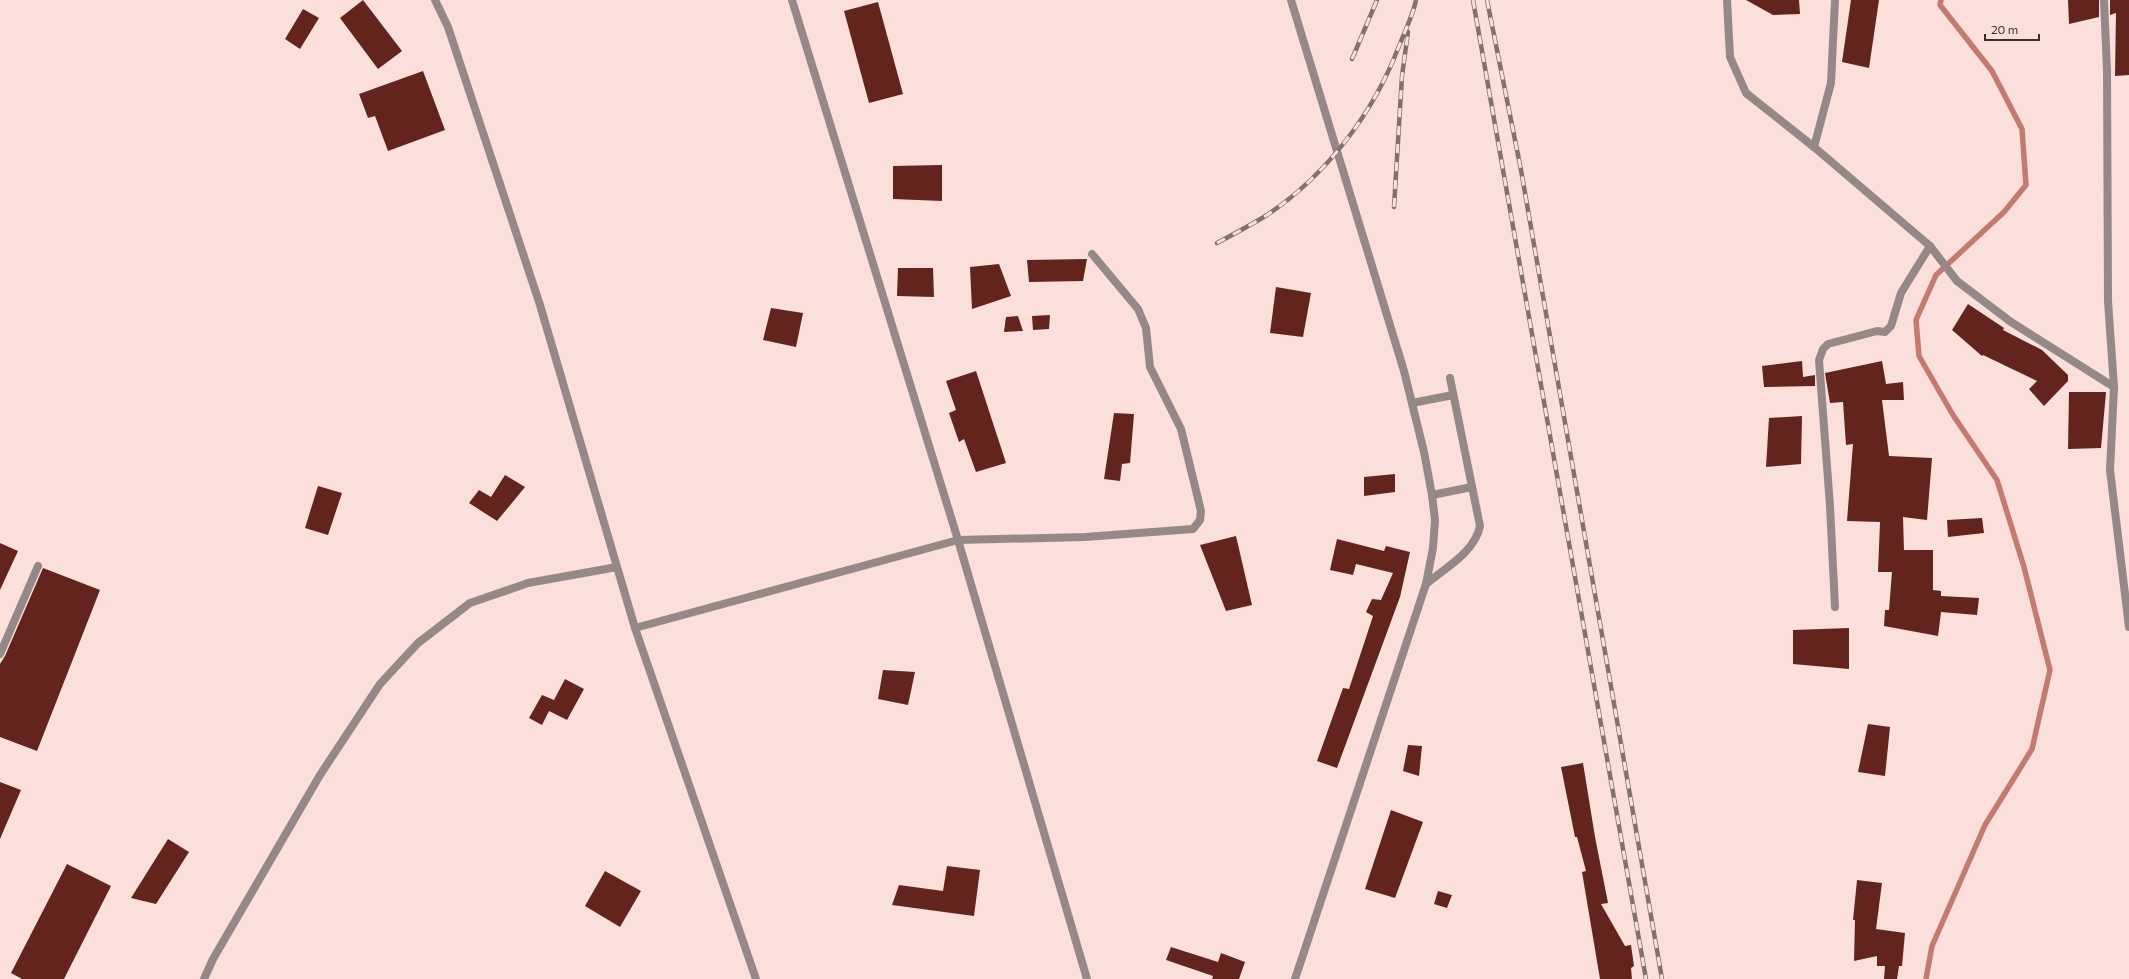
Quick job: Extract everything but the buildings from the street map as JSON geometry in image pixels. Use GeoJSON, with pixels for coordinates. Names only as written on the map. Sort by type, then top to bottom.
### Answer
{"type":"FeatureCollection","features":[{"type":"Feature","properties":{"kind":"street"},"geometry":{"type":"LineString","coordinates":[[435,0],[448,27],[540,305],[636,628],[756,979]]}},
{"type":"Feature","properties":{"kind":"street"},"geometry":{"type":"LineString","coordinates":[[792,0],[958,540],[1088,979]]}},
{"type":"Feature","properties":{"kind":"street"},"geometry":{"type":"LineString","coordinates":[[1291,0],[1412,403],[1432,495],[1435,520],[1433,548],[1426,584],[1295,979]]}},
{"type":"Feature","properties":{"kind":"street"},"geometry":{"type":"LineString","coordinates":[[1727,0],[1730,57],[1746,93],[1814,147],[1930,246],[1957,281],[2011,322],[2114,387]]}},
{"type":"Feature","properties":{"kind":"street"},"geometry":{"type":"LineString","coordinates":[[1814,147],[1831,83],[1836,0]]}},
{"type":"Feature","properties":{"kind":"street"},"geometry":{"type":"LineString","coordinates":[[2104,0],[2107,70],[2108,301],[2114,387],[2110,470],[2129,627]]}},
{"type":"Feature","properties":{"kind":"street"},"geometry":{"type":"LineString","coordinates":[[1835,607],[1830,506],[1819,360],[1823,349],[1828,344],[1877,331],[1885,332],[1891,326],[1902,293],[1930,246]]}},
{"type":"Feature","properties":{"kind":"street"},"geometry":{"type":"LineString","coordinates":[[636,628],[958,540],[1085,537],[1193,529],[1200,520],[1201,511],[1186,444],[1181,429],[1150,367],[1146,328],[1138,309],[1092,254]]}},
{"type":"Feature","properties":{"kind":"street"},"geometry":{"type":"LineString","coordinates":[[1426,584],[1467,550],[1478,537],[1480,526],[1450,378]]}},
{"type":"Feature","properties":{"kind":"street"},"geometry":{"type":"LineString","coordinates":[[1412,403],[1453,395]]}},
{"type":"Feature","properties":{"kind":"street"},"geometry":{"type":"LineString","coordinates":[[1432,495],[1472,487]]}},
{"type":"Feature","properties":{"kind":"street"},"geometry":{"type":"LineString","coordinates":[[0,654],[38,566]]}},
{"type":"Feature","properties":{"kind":"street"},"geometry":{"type":"LineString","coordinates":[[204,979],[213,959],[320,775],[380,684],[418,643],[470,603],[528,583],[617,566]]}},
{"type":"Feature","properties":{"kind":"waterway"},"geometry":{"type":"LineString","coordinates":[[1926,979],[1932,946],[1985,825],[2032,749],[2050,670],[2024,567],[1997,480],[1953,415],[1919,356],[1916,320],[1936,275],[2004,212],[2026,185],[2022,129],[1992,71],[1940,5],[1941,0]]}},
{"type":"Feature","properties":{"kind":"railway"},"geometry":{"type":"LineString","coordinates":[[1352,59],[1377,0]]}},
{"type":"Feature","properties":{"kind":"railway"},"geometry":{"type":"LineString","coordinates":[[1217,243],[1261,219],[1289,199],[1329,161],[1362,118],[1389,71],[1411,17],[1416,0]]}},
{"type":"Feature","properties":{"kind":"railway"},"geometry":{"type":"LineString","coordinates":[[1473,0],[1646,979]]}},
{"type":"Feature","properties":{"kind":"railway"},"geometry":{"type":"LineString","coordinates":[[1487,0],[1521,170],[1662,979]]}},
{"type":"Feature","properties":{"kind":"railway"},"geometry":{"type":"LineString","coordinates":[[1394,207],[1402,76],[1408,32]]}}]}
